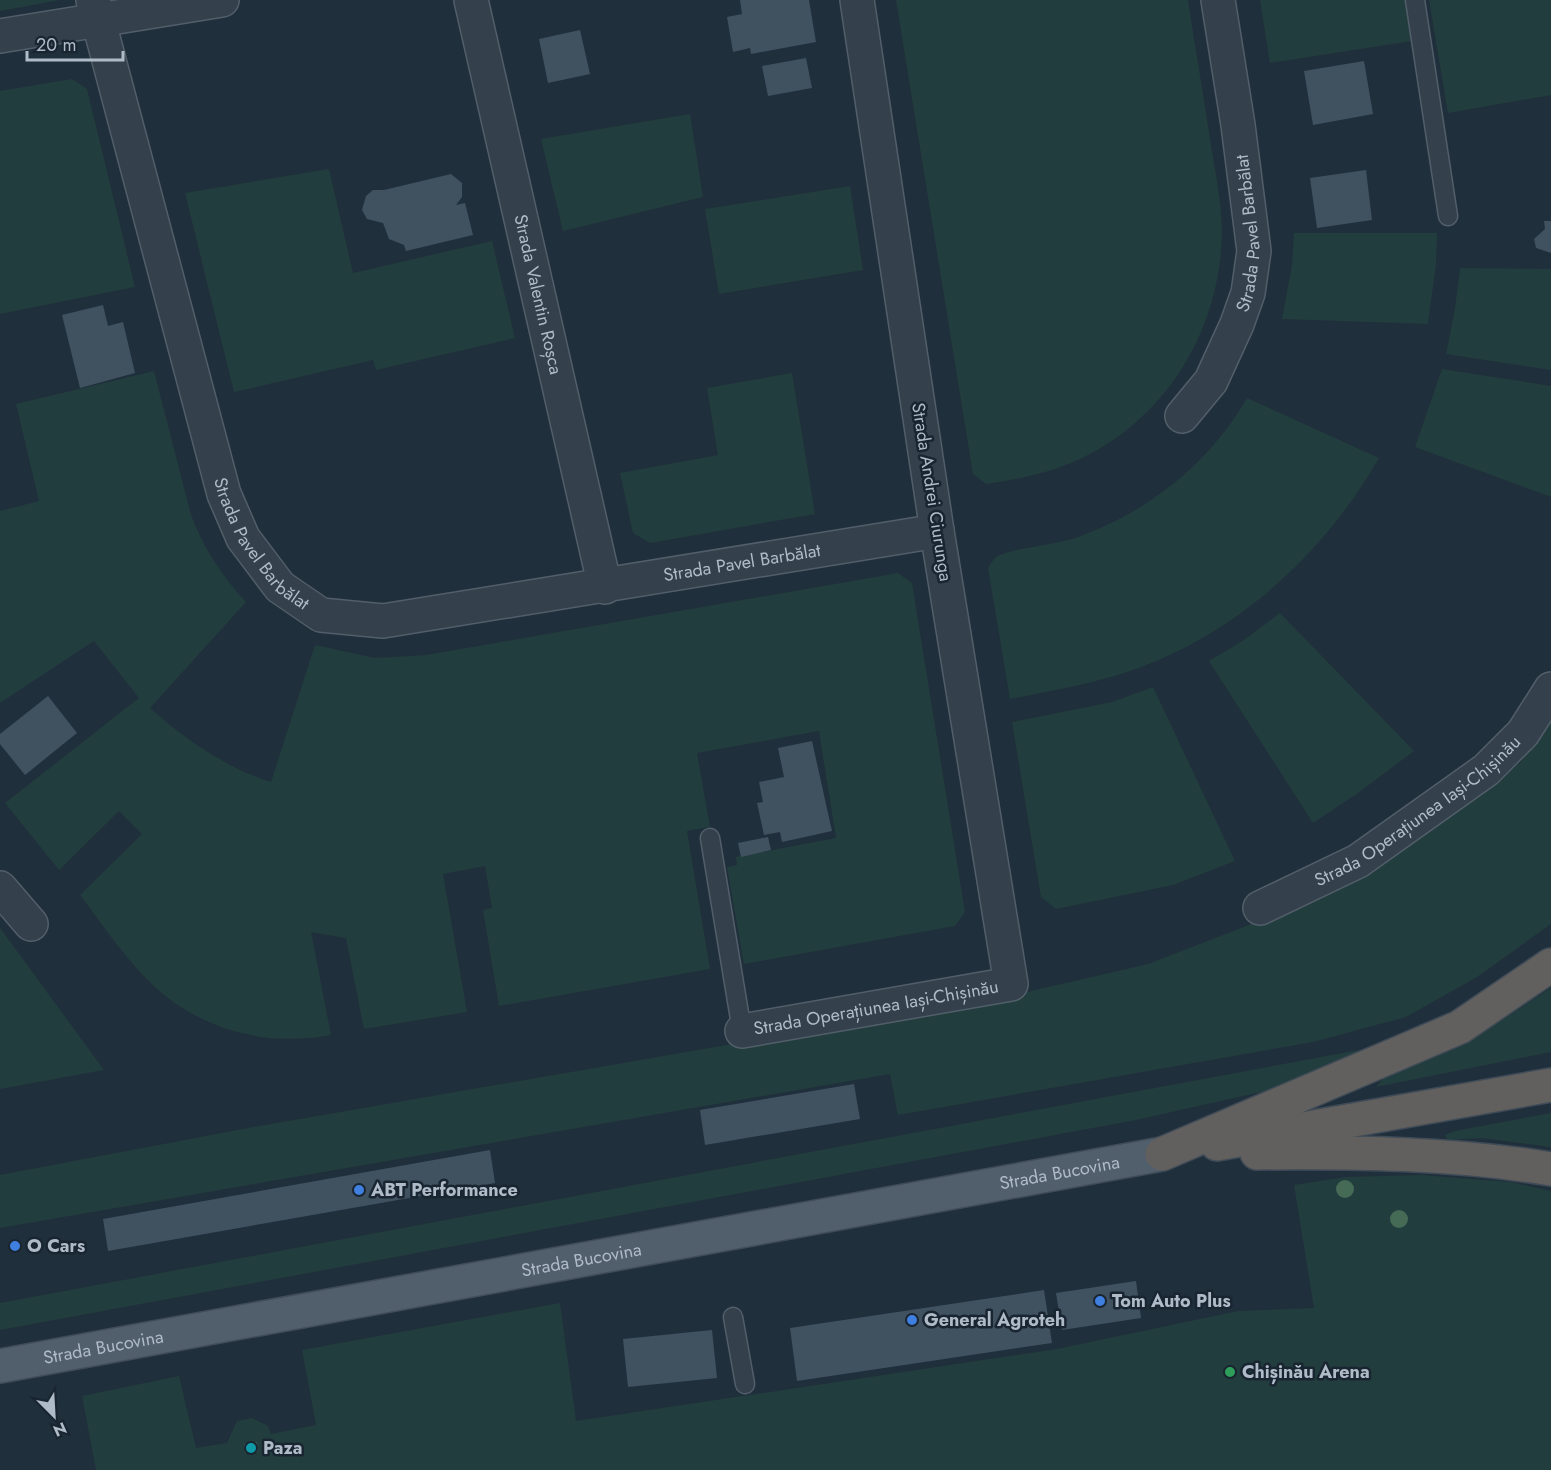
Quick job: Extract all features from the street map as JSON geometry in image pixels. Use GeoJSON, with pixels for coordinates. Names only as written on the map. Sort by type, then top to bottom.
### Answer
{"type":"FeatureCollection","features":[{"type":"Feature","properties":{"kind":"highway"},"geometry":{"type":"LineString","coordinates":[[1162,1154],[1460,1027],[1551,965]]}},
{"type":"Feature","properties":{"kind":"highway"},"geometry":{"type":"LineString","coordinates":[[1162,1154],[1551,1085]]}},
{"type":"Feature","properties":{"kind":"highway"},"geometry":{"type":"LineString","coordinates":[[1162,1154],[1413,1154],[1500,1161],[1551,1169]]}},
{"type":"Feature","properties":{"kind":"main road","name":"Strada Bucovina"},"geometry":{"type":"LineString","coordinates":[[0,1366],[1162,1154]]}},
{"type":"Feature","properties":{"kind":"street"},"geometry":{"type":"LineString","coordinates":[[0,36],[95,11],[222,0]]}},
{"type":"Feature","properties":{"kind":"street","name":"Strada Valentin Roșca"},"geometry":{"type":"LineString","coordinates":[[471,0],[605,587]]}},
{"type":"Feature","properties":{"kind":"street","name":"Strada Andrei Ciurunga"},"geometry":{"type":"LineString","coordinates":[[857,0],[937,531],[1011,984]]}},
{"type":"Feature","properties":{"kind":"street","name":"Strada Pavel Barbălat"},"geometry":{"type":"LineString","coordinates":[[1182,416],[1211,381],[1237,324],[1248,293],[1254,251],[1238,125],[1218,0]]}},
{"type":"Feature","properties":{"kind":"street","name":"Strada Pavel Barbălat"},"geometry":{"type":"LineString","coordinates":[[95,11],[224,494],[243,538],[280,587],[321,615],[383,621],[605,587],[937,531]]}},
{"type":"Feature","properties":{"kind":"street","name":"Strada Operațiunea Iași-Chișinău"},"geometry":{"type":"LineString","coordinates":[[1260,908],[1358,861],[1486,770],[1523,733],[1551,689]]}},
{"type":"Feature","properties":{"kind":"street"},"geometry":{"type":"LineString","coordinates":[[0,888],[31,924]]}},
{"type":"Feature","properties":{"kind":"street","name":"Strada Operațiunea Iași-Chișinău"},"geometry":{"type":"LineString","coordinates":[[742,1031],[1011,984]]}},
{"type":"Feature","properties":{"kind":"lane"},"geometry":{"type":"LineString","coordinates":[[1415,0],[1448,216]]}},
{"type":"Feature","properties":{"kind":"lane"},"geometry":{"type":"LineString","coordinates":[[710,838],[742,1031]]}},
{"type":"Feature","properties":{"kind":"lane"},"geometry":{"type":"LineString","coordinates":[[732,1317],[745,1384]]}},
{"type":"Feature","properties":{"kind":"green space"},"geometry":{"type":"Polygon","coordinates":[[[0,0],[60,0],[0,11],[0,0]]]}},
{"type":"Feature","properties":{"kind":"green space"},"geometry":{"type":"Polygon","coordinates":[[[896,0],[1188,0],[1221,211],[1219,269],[1211,303],[1200,335],[1164,394],[1140,419],[1113,440],[1059,468],[1023,478],[986,484],[973,474],[896,0]]]}},
{"type":"Feature","properties":{"kind":"green space"},"geometry":{"type":"Polygon","coordinates":[[[1260,0],[1405,0],[1412,41],[1270,63],[1260,0]]]}},
{"type":"Feature","properties":{"kind":"green space"},"geometry":{"type":"Polygon","coordinates":[[[1429,0],[1551,0],[1551,95],[1448,113],[1429,0]]]}},
{"type":"Feature","properties":{"kind":"green space"},"geometry":{"type":"Polygon","coordinates":[[[72,79],[87,89],[135,287],[0,314],[0,91],[72,79]]]}},
{"type":"Feature","properties":{"kind":"green space"},"geometry":{"type":"Polygon","coordinates":[[[690,114],[703,197],[563,231],[541,139],[690,114]]]}},
{"type":"Feature","properties":{"kind":"green space"},"geometry":{"type":"Polygon","coordinates":[[[329,169],[353,273],[492,241],[515,338],[376,370],[373,360],[234,392],[185,193],[329,169]]]}},
{"type":"Feature","properties":{"kind":"green space"},"geometry":{"type":"Polygon","coordinates":[[[850,186],[863,270],[719,294],[705,209],[850,186]]]}},
{"type":"Feature","properties":{"kind":"green space"},"geometry":{"type":"Polygon","coordinates":[[[1294,233],[1437,233],[1436,264],[1428,324],[1282,319],[1292,265],[1294,233]]]}},
{"type":"Feature","properties":{"kind":"green space"},"geometry":{"type":"Polygon","coordinates":[[[1460,268],[1551,269],[1551,370],[1446,354],[1460,268]]]}},
{"type":"Feature","properties":{"kind":"green space"},"geometry":{"type":"Polygon","coordinates":[[[1442,369],[1551,386],[1551,497],[1415,447],[1442,369]]]}},
{"type":"Feature","properties":{"kind":"green space"},"geometry":{"type":"Polygon","coordinates":[[[154,371],[191,515],[214,562],[246,602],[150,708],[177,731],[222,761],[271,782],[315,645],[375,658],[426,655],[898,573],[912,583],[965,912],[955,926],[744,964],[727,867],[737,865],[736,857],[836,838],[819,731],[697,753],[710,827],[687,831],[710,969],[499,1006],[483,910],[492,908],[485,866],[443,874],[467,1012],[364,1029],[346,938],[311,932],[331,1035],[284,1039],[261,1037],[216,1025],[175,1003],[135,967],[80,895],[142,834],[119,811],[59,870],[5,803],[139,698],[94,641],[0,703],[0,511],[39,501],[16,404],[154,371]]]}},
{"type":"Feature","properties":{"kind":"green space"},"geometry":{"type":"Polygon","coordinates":[[[792,373],[815,514],[650,543],[633,533],[620,473],[718,455],[707,388],[792,373]]]}},
{"type":"Feature","properties":{"kind":"green space"},"geometry":{"type":"Polygon","coordinates":[[[1247,398],[1379,458],[1332,527],[1274,587],[1241,613],[1206,636],[1169,655],[1115,676],[1010,699],[988,568],[996,557],[1009,552],[1072,539],[1099,529],[1150,501],[1173,484],[1214,445],[1247,398]]]}},
{"type":"Feature","properties":{"kind":"green space"},"geometry":{"type":"Polygon","coordinates":[[[1280,613],[1414,751],[1313,823],[1209,661],[1244,640],[1280,613]]]}},
{"type":"Feature","properties":{"kind":"green space"},"geometry":{"type":"Polygon","coordinates":[[[1153,687],[1235,861],[1173,885],[1056,909],[1041,897],[1012,722],[1112,702],[1153,687]]]}},
{"type":"Feature","properties":{"kind":"green space"},"geometry":{"type":"Polygon","coordinates":[[[1551,714],[1551,924],[1477,977],[1406,1017],[1313,1042],[898,1115],[890,1074],[0,1228],[0,1175],[248,1128],[1010,996],[1148,964],[1267,918],[1354,876],[1520,763],[1551,714]]]}},
{"type":"Feature","properties":{"kind":"green space"},"geometry":{"type":"Polygon","coordinates":[[[0,928],[104,1070],[0,1089],[0,928]]]}},
{"type":"Feature","properties":{"kind":"green space"},"geometry":{"type":"Polygon","coordinates":[[[1551,988],[1551,1052],[1376,1087],[1383,1079],[1484,1032],[1551,988]]]}},
{"type":"Feature","properties":{"kind":"green space"},"geometry":{"type":"Polygon","coordinates":[[[1391,1044],[1274,1089],[1136,1120],[0,1330],[0,1303],[1391,1044]]]}},
{"type":"Feature","properties":{"kind":"green space"},"geometry":{"type":"Polygon","coordinates":[[[1551,1113],[1551,1147],[1482,1138],[1447,1140],[1445,1135],[1455,1131],[1551,1113]]]}},
{"type":"Feature","properties":{"kind":"green space","name":"Chișinău Arena"},"geometry":{"type":"Polygon","coordinates":[[[1421,1175],[1511,1182],[1551,1191],[1551,1470],[96,1470],[82,1396],[179,1376],[196,1448],[227,1443],[237,1421],[252,1418],[268,1426],[271,1434],[316,1425],[302,1350],[560,1303],[576,1421],[1057,1349],[1238,1311],[1314,1308],[1294,1185],[1346,1177],[1421,1175]]]}},
{"type":"Feature","properties":{"kind":"building"},"geometry":{"type":"Polygon","coordinates":[[[740,0],[809,0],[816,42],[751,54],[750,48],[733,52],[727,17],[742,14],[740,0]]]}},
{"type":"Feature","properties":{"kind":"building"},"geometry":{"type":"Polygon","coordinates":[[[580,30],[590,74],[548,83],[539,39],[580,30]]]}},
{"type":"Feature","properties":{"kind":"building"},"geometry":{"type":"Polygon","coordinates":[[[806,58],[812,88],[768,96],[762,66],[806,58]]]}},
{"type":"Feature","properties":{"kind":"building"},"geometry":{"type":"Polygon","coordinates":[[[1364,61],[1373,114],[1313,125],[1304,71],[1364,61]]]}},
{"type":"Feature","properties":{"kind":"building"},"geometry":{"type":"Polygon","coordinates":[[[1366,170],[1372,220],[1317,228],[1310,178],[1366,170]]]}},
{"type":"Feature","properties":{"kind":"building"},"geometry":{"type":"Polygon","coordinates":[[[451,174],[462,183],[462,197],[456,205],[465,203],[473,235],[406,251],[404,245],[389,239],[383,223],[367,219],[362,210],[366,196],[373,190],[384,190],[451,174]]]}},
{"type":"Feature","properties":{"kind":"building"},"geometry":{"type":"Polygon","coordinates":[[[1544,221],[1551,221],[1551,253],[1536,248],[1534,239],[1545,229],[1544,221]]]}},
{"type":"Feature","properties":{"kind":"building"},"geometry":{"type":"Polygon","coordinates":[[[103,305],[108,326],[123,322],[135,373],[80,388],[62,315],[103,305]]]}},
{"type":"Feature","properties":{"kind":"building"},"geometry":{"type":"Polygon","coordinates":[[[48,696],[77,733],[25,775],[0,744],[0,734],[48,696]]]}},
{"type":"Feature","properties":{"kind":"building"},"geometry":{"type":"Polygon","coordinates":[[[812,741],[832,831],[782,842],[780,832],[764,835],[757,803],[763,802],[759,782],[784,777],[778,748],[812,741]]]}},
{"type":"Feature","properties":{"kind":"building"},"geometry":{"type":"Polygon","coordinates":[[[768,837],[771,850],[741,857],[738,843],[768,837]]]}},
{"type":"Feature","properties":{"kind":"building"},"geometry":{"type":"Polygon","coordinates":[[[854,1084],[860,1119],[705,1145],[700,1110],[854,1084]]]}},
{"type":"Feature","properties":{"kind":"building"},"geometry":{"type":"Polygon","coordinates":[[[490,1150],[495,1183],[108,1251],[103,1219],[490,1150]]]}},
{"type":"Feature","properties":{"kind":"building"},"geometry":{"type":"Polygon","coordinates":[[[1136,1281],[1141,1318],[1062,1330],[1056,1293],[1136,1281]]]}},
{"type":"Feature","properties":{"kind":"building"},"geometry":{"type":"Polygon","coordinates":[[[1044,1290],[1052,1343],[797,1381],[790,1328],[1044,1290]]]}},
{"type":"Feature","properties":{"kind":"building"},"geometry":{"type":"Polygon","coordinates":[[[712,1330],[717,1378],[628,1387],[623,1339],[712,1330]]]}},
{"type":"Feature","properties":{"kind":"building","name":"Paza"},"geometry":{"type":"Polygon","coordinates":[[[257,1442],[258,1452],[245,1453],[244,1444],[257,1442]]]}},
{"type":"Feature","properties":{"kind":"place","name":"ABT Performance"},"geometry":{"type":"Point","coordinates":[359,1190]}},
{"type":"Feature","properties":{"kind":"place","name":"O Cars"},"geometry":{"type":"Point","coordinates":[15,1246]}},
{"type":"Feature","properties":{"kind":"place","name":"Tom Auto Plus"},"geometry":{"type":"Point","coordinates":[1100,1301]}},
{"type":"Feature","properties":{"kind":"place","name":"General Agroteh"},"geometry":{"type":"Point","coordinates":[912,1320]}},
{"type":"Feature","properties":{"kind":"place","name":"Chișinău Arena"},"geometry":{"type":"Point","coordinates":[1230,1372]}},
{"type":"Feature","properties":{"kind":"place","name":"Paza"},"geometry":{"type":"Point","coordinates":[251,1448]}}]}
